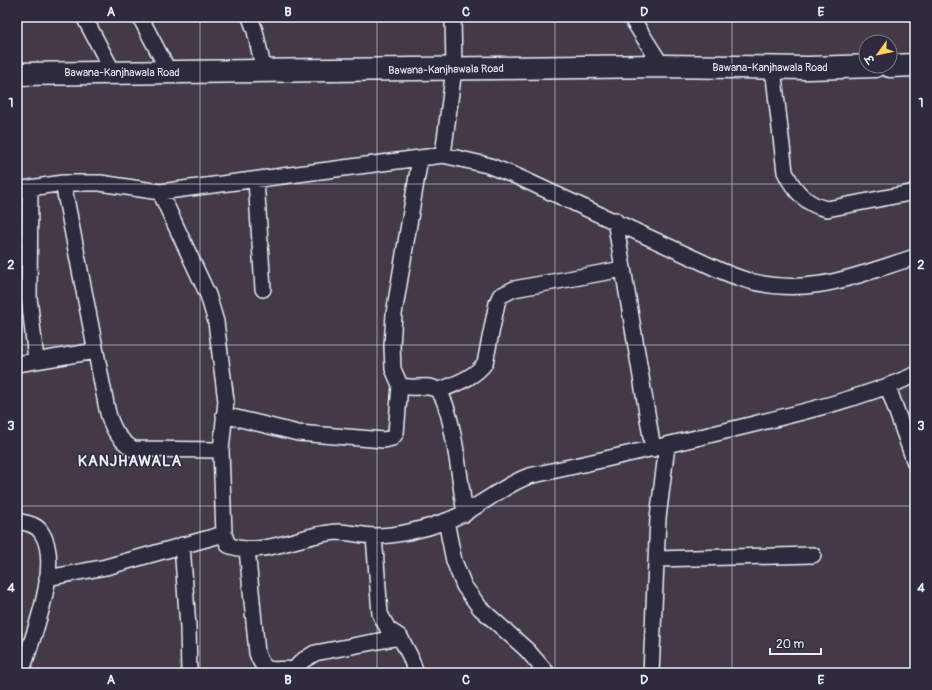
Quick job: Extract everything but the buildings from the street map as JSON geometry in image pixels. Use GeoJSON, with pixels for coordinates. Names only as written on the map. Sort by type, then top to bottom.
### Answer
{"type":"FeatureCollection","features":[{"type":"Feature","properties":{"kind":"main road"},"geometry":{"type":"LineString","coordinates":[[898,66],[915,65]]}},
{"type":"Feature","properties":{"kind":"main road","name":"Bawana-Kanjhawala Road"},"geometry":{"type":"LineString","coordinates":[[17,74],[662,66],[773,68],[858,66]]}},
{"type":"Feature","properties":{"kind":"street"},"geometry":{"type":"LineString","coordinates":[[84,17],[113,72]]}},
{"type":"Feature","properties":{"kind":"street"},"geometry":{"type":"LineString","coordinates":[[140,17],[170,72]]}},
{"type":"Feature","properties":{"kind":"street"},"geometry":{"type":"LineString","coordinates":[[250,17],[255,31],[264,71]]}},
{"type":"Feature","properties":{"kind":"street"},"geometry":{"type":"LineString","coordinates":[[443,155],[454,69],[453,17]]}},
{"type":"Feature","properties":{"kind":"street"},"geometry":{"type":"LineString","coordinates":[[631,17],[662,66]]}},
{"type":"Feature","properties":{"kind":"street"},"geometry":{"type":"LineString","coordinates":[[773,68],[785,172],[789,181],[806,200],[816,207],[827,209],[915,192]]}},
{"type":"Feature","properties":{"kind":"street"},"geometry":{"type":"LineString","coordinates":[[36,360],[29,297],[24,189],[63,183],[100,183],[160,192],[443,155],[487,165],[516,176],[562,198],[615,220],[717,269],[746,280],[773,285],[800,287],[825,284],[915,257]]}},
{"type":"Feature","properties":{"kind":"street"},"geometry":{"type":"LineString","coordinates":[[224,415],[298,433],[384,440],[392,438],[396,433],[400,385],[393,369],[392,346],[394,321],[420,158]]}},
{"type":"Feature","properties":{"kind":"street"},"geometry":{"type":"LineString","coordinates":[[256,180],[263,289]]}},
{"type":"Feature","properties":{"kind":"street"},"geometry":{"type":"LineString","coordinates":[[63,183],[110,422],[124,443],[133,449],[221,450]]}},
{"type":"Feature","properties":{"kind":"street"},"geometry":{"type":"LineString","coordinates":[[160,192],[208,295],[216,322],[226,401],[221,450],[224,534],[228,545],[235,548],[248,549],[280,545],[322,534],[339,532],[374,536],[402,532],[446,522],[465,514],[512,482],[529,476],[660,448],[831,405],[888,387],[915,375]]}},
{"type":"Feature","properties":{"kind":"street"},"geometry":{"type":"LineString","coordinates":[[615,220],[622,269],[660,448],[651,673]]}},
{"type":"Feature","properties":{"kind":"street"},"geometry":{"type":"LineString","coordinates":[[438,391],[472,376],[485,363],[497,303],[500,296],[505,292],[530,285],[622,269]]}},
{"type":"Feature","properties":{"kind":"street"},"geometry":{"type":"LineString","coordinates":[[17,364],[95,351]]}},
{"type":"Feature","properties":{"kind":"street"},"geometry":{"type":"LineString","coordinates":[[400,385],[408,388],[429,386],[438,391],[445,402],[450,419],[465,514]]}},
{"type":"Feature","properties":{"kind":"street"},"geometry":{"type":"LineString","coordinates":[[888,387],[915,463]]}},
{"type":"Feature","properties":{"kind":"street"},"geometry":{"type":"LineString","coordinates":[[17,521],[31,523],[41,531],[48,545],[49,563],[44,599],[21,673]]}},
{"type":"Feature","properties":{"kind":"street"},"geometry":{"type":"LineString","coordinates":[[446,522],[454,561],[464,586],[480,608],[522,645],[547,673]]}},
{"type":"Feature","properties":{"kind":"street"},"geometry":{"type":"LineString","coordinates":[[47,578],[106,567],[224,534]]}},
{"type":"Feature","properties":{"kind":"street"},"geometry":{"type":"LineString","coordinates":[[374,536],[380,614],[388,628],[400,637],[410,656],[416,673]]}},
{"type":"Feature","properties":{"kind":"street"},"geometry":{"type":"LineString","coordinates":[[182,545],[188,627],[189,673]]}},
{"type":"Feature","properties":{"kind":"street"},"geometry":{"type":"LineString","coordinates":[[248,549],[257,653],[259,662],[264,667],[270,670],[297,672],[302,661],[315,653],[400,637]]}},
{"type":"Feature","properties":{"kind":"street"},"geometry":{"type":"LineString","coordinates":[[656,559],[812,555]]}},
{"type":"Feature","properties":{"kind":"district","name":"KANJHAWALA"},"geometry":{"type":"Point","coordinates":[130,461]}}]}
